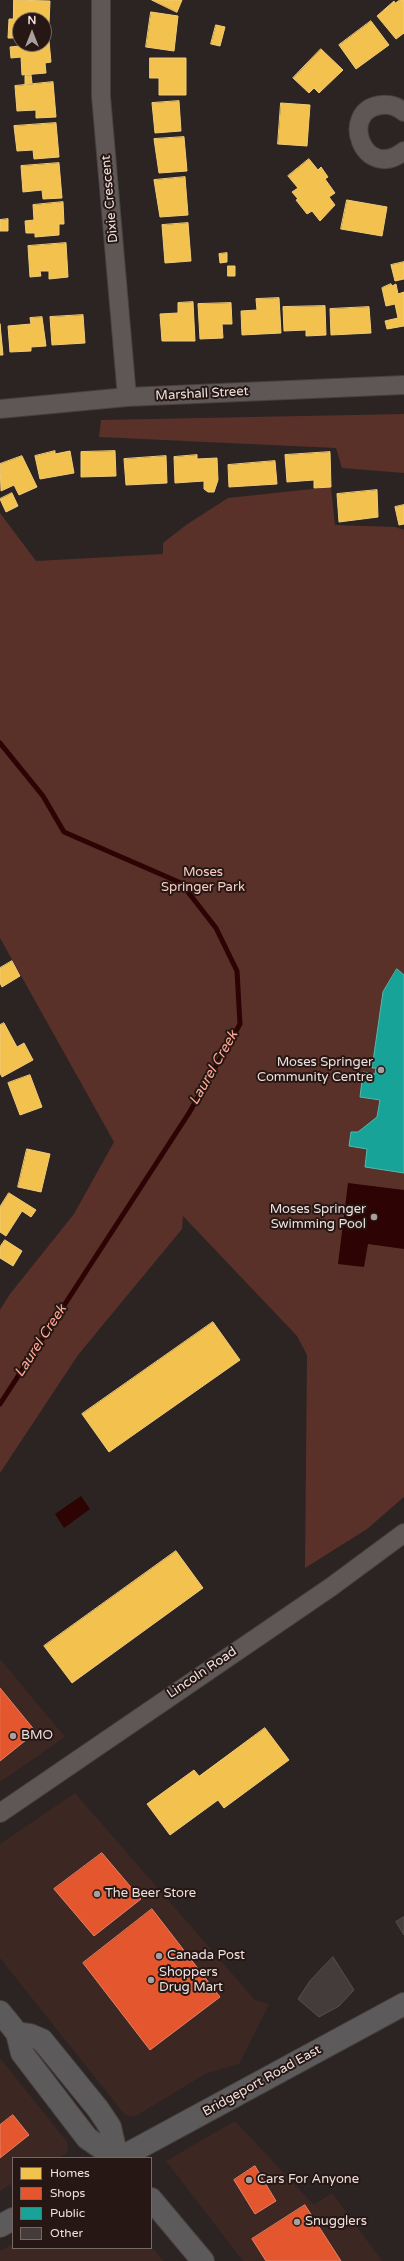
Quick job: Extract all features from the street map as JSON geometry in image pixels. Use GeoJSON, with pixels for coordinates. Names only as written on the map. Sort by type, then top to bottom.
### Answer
{"type":"FeatureCollection","features":[{"type":"Feature","properties":{"kind":"main road","name":"Bridgeport Road East"},"geometry":{"type":"LineString","coordinates":[[120,2157],[404,2004]]}},
{"type":"Feature","properties":{"kind":"main road"},"geometry":{"type":"LineString","coordinates":[[0,2012],[17,2033],[22,2053],[87,2138],[116,2157]]}},
{"type":"Feature","properties":{"kind":"main road"},"geometry":{"type":"LineString","coordinates":[[152,2200],[203,2261]]}},
{"type":"Feature","properties":{"kind":"main road"},"geometry":{"type":"LineString","coordinates":[[0,2226],[12,2220]]}},
{"type":"Feature","properties":{"kind":"street","name":"Dixie Crescent"},"geometry":{"type":"LineString","coordinates":[[101,0],[101,96],[127,397]]}},
{"type":"Feature","properties":{"kind":"street"},"geometry":{"type":"LineString","coordinates":[[403,109],[388,105],[370,109],[361,118],[358,127],[359,140],[365,150],[379,158],[388,159],[398,156],[404,151]]}},
{"type":"Feature","properties":{"kind":"street","name":"Marshall Street"},"geometry":{"type":"LineString","coordinates":[[0,409],[127,397],[404,385]]}},
{"type":"Feature","properties":{"kind":"street","name":"Lincoln Road"},"geometry":{"type":"LineString","coordinates":[[0,1813],[331,1587],[404,1533]]}},
{"type":"Feature","properties":{"kind":"shaded area","name":"Moses Springer Swimming Pool"},"geometry":{"type":"Polygon","coordinates":[[[348,1183],[404,1190],[404,1249],[368,1244],[364,1267],[338,1264],[348,1183]]]}},
{"type":"Feature","properties":{"kind":"shaded area"},"geometry":{"type":"Polygon","coordinates":[[[81,1496],[90,1509],[64,1528],[55,1514],[81,1496]]]}},
{"type":"Feature","properties":{"kind":"shaded area"},"geometry":{"type":"Polygon","coordinates":[[[0,1659],[65,1737],[0,1782],[0,1659]]]}},
{"type":"Feature","properties":{"kind":"shaded area"},"geometry":{"type":"Polygon","coordinates":[[[75,1793],[255,2000],[269,2004],[239,2064],[207,2073],[134,2117],[125,2115],[0,1958],[0,1844],[75,1793]]]}},
{"type":"Feature","properties":{"kind":"shaded area"},"geometry":{"type":"Polygon","coordinates":[[[0,2058],[68,2143],[67,2153],[60,2157],[12,2157],[12,2184],[0,2191],[0,2058]]]}},
{"type":"Feature","properties":{"kind":"shaded area"},"geometry":{"type":"Polygon","coordinates":[[[235,2121],[314,2205],[332,2193],[382,2261],[243,2261],[166,2161],[235,2121]]]}},
{"type":"Feature","properties":{"kind":"shaded area"},"geometry":{"type":"Polygon","coordinates":[[[12,2245],[12,2249],[152,2249],[152,2247],[163,2261],[0,2261],[0,2251],[12,2245]]]}},
{"type":"Feature","properties":{"kind":"green space"},"geometry":{"type":"Polygon","coordinates":[[[404,414],[404,473],[342,468],[336,448],[99,437],[101,420],[404,414]]]}},
{"type":"Feature","properties":{"kind":"green space","name":"Moses Springer Park"},"geometry":{"type":"Polygon","coordinates":[[[331,487],[335,525],[395,527],[404,530],[404,1497],[367,1529],[305,1568],[307,1355],[297,1336],[183,1216],[182,1229],[78,1355],[0,1473],[0,1310],[10,1294],[74,1214],[114,1142],[0,938],[0,513],[36,561],[163,554],[163,543],[186,525],[228,498],[331,487]]]}},
{"type":"Feature","properties":{"kind":"building: Homes"},"geometry":{"type":"Polygon","coordinates":[[[14,0],[50,1],[50,12],[13,12],[14,0]]]}},
{"type":"Feature","properties":{"kind":"building: Homes"},"geometry":{"type":"Polygon","coordinates":[[[152,0],[182,0],[177,12],[152,0]]]}},
{"type":"Feature","properties":{"kind":"building: Homes"},"geometry":{"type":"Polygon","coordinates":[[[400,0],[404,0],[404,33],[396,39],[377,16],[394,1],[395,3],[400,0]]]}},
{"type":"Feature","properties":{"kind":"building: Homes"},"geometry":{"type":"Polygon","coordinates":[[[151,12],[178,16],[174,51],[146,47],[151,12]]]}},
{"type":"Feature","properties":{"kind":"building: Homes"},"geometry":{"type":"Polygon","coordinates":[[[9,19],[12,19],[12,38],[8,38],[9,19]]]}},
{"type":"Feature","properties":{"kind":"building: Homes"},"geometry":{"type":"Polygon","coordinates":[[[371,21],[389,45],[356,69],[339,45],[371,21]]]}},
{"type":"Feature","properties":{"kind":"building: Homes"},"geometry":{"type":"Polygon","coordinates":[[[216,25],[225,27],[220,46],[211,44],[216,25]]]}},
{"type":"Feature","properties":{"kind":"building: Homes"},"geometry":{"type":"Polygon","coordinates":[[[10,47],[12,47],[12,52],[50,52],[51,62],[45,63],[46,73],[22,75],[21,57],[11,58],[10,47]]]}},
{"type":"Feature","properties":{"kind":"building: Homes"},"geometry":{"type":"Polygon","coordinates":[[[321,49],[343,70],[319,93],[314,88],[309,93],[293,78],[321,49]]]}},
{"type":"Feature","properties":{"kind":"building: Homes"},"geometry":{"type":"Polygon","coordinates":[[[150,58],[186,58],[186,95],[159,95],[159,78],[150,78],[150,58]]]}},
{"type":"Feature","properties":{"kind":"building: Homes"},"geometry":{"type":"Polygon","coordinates":[[[31,75],[32,83],[25,84],[25,76],[31,75]]]}},
{"type":"Feature","properties":{"kind":"building: Homes"},"geometry":{"type":"Polygon","coordinates":[[[53,82],[56,117],[36,118],[36,110],[17,111],[15,86],[53,82]]]}},
{"type":"Feature","properties":{"kind":"building: Homes"},"geometry":{"type":"Polygon","coordinates":[[[179,101],[181,131],[155,133],[152,103],[179,101]]]}},
{"type":"Feature","properties":{"kind":"building: Homes"},"geometry":{"type":"Polygon","coordinates":[[[281,103],[310,105],[307,146],[278,144],[281,103]]]}},
{"type":"Feature","properties":{"kind":"building: Homes"},"geometry":{"type":"Polygon","coordinates":[[[56,123],[59,157],[34,159],[33,150],[17,151],[14,126],[56,123]]]}},
{"type":"Feature","properties":{"kind":"building: Homes"},"geometry":{"type":"Polygon","coordinates":[[[184,137],[187,171],[159,173],[154,139],[184,137]]]}},
{"type":"Feature","properties":{"kind":"building: Homes"},"geometry":{"type":"Polygon","coordinates":[[[309,159],[318,170],[321,167],[328,177],[325,179],[335,193],[329,197],[335,205],[320,221],[312,211],[307,214],[296,200],[298,199],[292,192],[298,188],[288,176],[309,159]]]}},
{"type":"Feature","properties":{"kind":"building: Homes"},"geometry":{"type":"Polygon","coordinates":[[[59,163],[62,198],[43,199],[42,190],[23,192],[21,166],[59,163]]]}},
{"type":"Feature","properties":{"kind":"building: Homes"},"geometry":{"type":"Polygon","coordinates":[[[185,177],[188,215],[160,217],[154,180],[185,177]]]}},
{"type":"Feature","properties":{"kind":"building: Homes"},"geometry":{"type":"Polygon","coordinates":[[[347,200],[387,207],[382,236],[341,229],[347,200]]]}},
{"type":"Feature","properties":{"kind":"building: Homes"},"geometry":{"type":"Polygon","coordinates":[[[63,202],[64,224],[59,224],[59,235],[35,237],[35,233],[26,233],[25,221],[34,220],[33,205],[63,202]]]}},
{"type":"Feature","properties":{"kind":"building: Homes"},"geometry":{"type":"Polygon","coordinates":[[[8,219],[8,231],[0,231],[0,220],[8,219]]]}},
{"type":"Feature","properties":{"kind":"building: Homes"},"geometry":{"type":"Polygon","coordinates":[[[188,223],[191,261],[165,263],[162,225],[188,223]]]}},
{"type":"Feature","properties":{"kind":"building: Homes"},"geometry":{"type":"Polygon","coordinates":[[[66,243],[68,277],[49,279],[49,271],[40,271],[41,276],[30,277],[28,246],[66,243]]]}},
{"type":"Feature","properties":{"kind":"building: Homes"},"geometry":{"type":"Polygon","coordinates":[[[227,253],[227,262],[220,263],[219,254],[227,253]]]}},
{"type":"Feature","properties":{"kind":"building: Homes"},"geometry":{"type":"Polygon","coordinates":[[[404,262],[404,279],[395,281],[391,265],[404,262]]]}},
{"type":"Feature","properties":{"kind":"building: Homes"},"geometry":{"type":"Polygon","coordinates":[[[228,266],[235,266],[235,276],[228,276],[228,266]]]}},
{"type":"Feature","properties":{"kind":"building: Homes"},"geometry":{"type":"Polygon","coordinates":[[[391,284],[392,286],[396,284],[398,294],[404,292],[404,326],[387,329],[385,321],[398,318],[395,304],[386,306],[382,288],[391,284]]]}},
{"type":"Feature","properties":{"kind":"building: Homes"},"geometry":{"type":"Polygon","coordinates":[[[279,298],[281,333],[242,335],[241,311],[257,310],[256,299],[279,298]]]}},
{"type":"Feature","properties":{"kind":"building: Homes"},"geometry":{"type":"Polygon","coordinates":[[[193,302],[195,341],[162,341],[160,314],[178,313],[178,303],[193,302]]]}},
{"type":"Feature","properties":{"kind":"building: Homes"},"geometry":{"type":"Polygon","coordinates":[[[231,303],[232,324],[222,324],[223,338],[200,339],[198,304],[231,303]]]}},
{"type":"Feature","properties":{"kind":"building: Homes"},"geometry":{"type":"Polygon","coordinates":[[[325,306],[326,335],[306,336],[306,330],[284,331],[283,307],[325,306]]]}},
{"type":"Feature","properties":{"kind":"building: Homes"},"geometry":{"type":"Polygon","coordinates":[[[369,307],[371,333],[331,335],[330,309],[369,307]]]}},
{"type":"Feature","properties":{"kind":"building: Homes"},"geometry":{"type":"Polygon","coordinates":[[[83,315],[85,343],[52,345],[50,317],[83,315]]]}},
{"type":"Feature","properties":{"kind":"building: Homes"},"geometry":{"type":"Polygon","coordinates":[[[42,317],[46,346],[31,347],[31,351],[10,352],[8,326],[31,324],[30,318],[42,317]]]}},
{"type":"Feature","properties":{"kind":"building: Homes"},"geometry":{"type":"Polygon","coordinates":[[[0,324],[3,355],[0,355],[0,324]]]}},
{"type":"Feature","properties":{"kind":"building: Homes"},"geometry":{"type":"Polygon","coordinates":[[[55,451],[55,454],[70,451],[74,473],[40,479],[35,456],[55,451]]]}},
{"type":"Feature","properties":{"kind":"building: Homes"},"geometry":{"type":"Polygon","coordinates":[[[115,451],[116,476],[81,477],[81,452],[115,451]]]}},
{"type":"Feature","properties":{"kind":"building: Homes"},"geometry":{"type":"Polygon","coordinates":[[[330,452],[331,487],[314,488],[314,480],[287,482],[285,455],[330,452]]]}},
{"type":"Feature","properties":{"kind":"building: Homes"},"geometry":{"type":"Polygon","coordinates":[[[197,455],[197,459],[217,458],[218,480],[214,492],[208,492],[204,489],[204,481],[175,483],[174,457],[197,455]]]}},
{"type":"Feature","properties":{"kind":"building: Homes"},"geometry":{"type":"Polygon","coordinates":[[[22,456],[37,487],[19,495],[14,485],[1,491],[0,464],[22,456]]]}},
{"type":"Feature","properties":{"kind":"building: Homes"},"geometry":{"type":"Polygon","coordinates":[[[166,456],[167,483],[126,485],[124,459],[166,456]]]}},
{"type":"Feature","properties":{"kind":"building: Homes"},"geometry":{"type":"Polygon","coordinates":[[[275,461],[277,484],[229,487],[228,465],[275,461]]]}},
{"type":"Feature","properties":{"kind":"building: Homes"},"geometry":{"type":"Polygon","coordinates":[[[377,490],[378,517],[339,522],[337,494],[377,490]]]}},
{"type":"Feature","properties":{"kind":"building: Homes"},"geometry":{"type":"Polygon","coordinates":[[[12,493],[18,506],[6,512],[0,499],[12,493]]]}},
{"type":"Feature","properties":{"kind":"building: Homes"},"geometry":{"type":"Polygon","coordinates":[[[404,505],[404,524],[399,525],[395,507],[404,505]]]}},
{"type":"Feature","properties":{"kind":"building: Homes"},"geometry":{"type":"Polygon","coordinates":[[[12,961],[20,976],[2,987],[0,983],[0,968],[12,961]]]}},
{"type":"Feature","properties":{"kind":"building: Homes"},"geometry":{"type":"Polygon","coordinates":[[[4,1023],[17,1047],[24,1043],[33,1060],[2,1077],[0,1073],[0,1025],[4,1023]]]}},
{"type":"Feature","properties":{"kind":"building: Homes"},"geometry":{"type":"Polygon","coordinates":[[[30,1075],[42,1107],[20,1115],[8,1083],[30,1075]]]}},
{"type":"Feature","properties":{"kind":"building: Homes"},"geometry":{"type":"Polygon","coordinates":[[[27,1149],[50,1154],[41,1192],[18,1187],[27,1149]]]}},
{"type":"Feature","properties":{"kind":"building: Homes"},"geometry":{"type":"Polygon","coordinates":[[[9,1193],[36,1210],[31,1217],[22,1211],[6,1236],[0,1232],[0,1207],[9,1193]]]}},
{"type":"Feature","properties":{"kind":"building: Homes"},"geometry":{"type":"Polygon","coordinates":[[[5,1240],[22,1251],[13,1266],[0,1258],[0,1247],[5,1240]]]}},
{"type":"Feature","properties":{"kind":"building: Homes"},"geometry":{"type":"Polygon","coordinates":[[[213,1322],[240,1360],[109,1452],[82,1414],[213,1322]]]}},
{"type":"Feature","properties":{"kind":"building: Homes"},"geometry":{"type":"Polygon","coordinates":[[[176,1551],[203,1588],[72,1683],[44,1646],[176,1551]]]}},
{"type":"Feature","properties":{"kind":"building: Homes"},"geometry":{"type":"Polygon","coordinates":[[[265,1728],[289,1760],[224,1808],[218,1800],[170,1835],[147,1804],[194,1770],[199,1776],[265,1728]]]}},
{"type":"Feature","properties":{"kind":"building: Shops"},"geometry":{"type":"Polygon","coordinates":[[[0,1688],[36,1732],[0,1761],[0,1688]]]}},
{"type":"Feature","properties":{"kind":"building: Shops","name":"The Beer Store"},"geometry":{"type":"Polygon","coordinates":[[[102,1853],[141,1899],[94,1936],[54,1889],[102,1853]]]}},
{"type":"Feature","properties":{"kind":"building: Shops","name":"Shoppers Drug Mart"},"geometry":{"type":"Polygon","coordinates":[[[152,1909],[220,1997],[150,2050],[83,1963],[152,1909]]]}},
{"type":"Feature","properties":{"kind":"building: Shops"},"geometry":{"type":"Polygon","coordinates":[[[13,2115],[29,2135],[0,2158],[0,2125],[13,2115]]]}},
{"type":"Feature","properties":{"kind":"building: Shops"},"geometry":{"type":"Polygon","coordinates":[[[255,2166],[276,2201],[255,2214],[234,2180],[255,2166]]]}},
{"type":"Feature","properties":{"kind":"building: Shops","name":"Snugglers"},"geometry":{"type":"Polygon","coordinates":[[[305,2205],[341,2261],[266,2261],[252,2239],[305,2205]]]}},
{"type":"Feature","properties":{"kind":"building: Public"},"geometry":{"type":"Polygon","coordinates":[[[397,969],[404,975],[404,1173],[365,1167],[367,1149],[349,1146],[351,1132],[358,1132],[377,1117],[380,1100],[360,1097],[363,1072],[375,1074],[376,1068],[372,1068],[383,992],[397,969]]]}},
{"type":"Feature","properties":{"kind":"building: Other"},"geometry":{"type":"Polygon","coordinates":[[[404,1917],[404,1935],[396,1922],[404,1917]]]}},
{"type":"Feature","properties":{"kind":"building: Other"},"geometry":{"type":"Polygon","coordinates":[[[333,1957],[354,1990],[339,2006],[319,2017],[298,1999],[310,1981],[333,1957]]]}},
{"type":"Feature","properties":{"kind":"waterway","name":"Laurel Creek"},"geometry":{"type":"LineString","coordinates":[[0,743],[43,796],[64,832],[181,883],[216,928],[237,971],[240,1024],[189,1113],[0,1404]]}},
{"type":"Feature","properties":{"kind":"place","name":"Moses Springer Community Centre"},"geometry":{"type":"Point","coordinates":[381,1070]}},
{"type":"Feature","properties":{"kind":"place","name":"Moses Springer Swimming Pool"},"geometry":{"type":"Point","coordinates":[374,1217]}},
{"type":"Feature","properties":{"kind":"place","name":"BMO"},"geometry":{"type":"Point","coordinates":[13,1736]}},
{"type":"Feature","properties":{"kind":"place","name":"The Beer Store"},"geometry":{"type":"Point","coordinates":[97,1894]}},
{"type":"Feature","properties":{"kind":"place","name":"Canada Post"},"geometry":{"type":"Point","coordinates":[159,1956]}},
{"type":"Feature","properties":{"kind":"place","name":"Shoppers Drug Mart"},"geometry":{"type":"Point","coordinates":[151,1980]}},
{"type":"Feature","properties":{"kind":"place","name":"Cars For Anyone"},"geometry":{"type":"Point","coordinates":[249,2180]}},
{"type":"Feature","properties":{"kind":"place","name":"Snugglers"},"geometry":{"type":"Point","coordinates":[297,2222]}}]}
